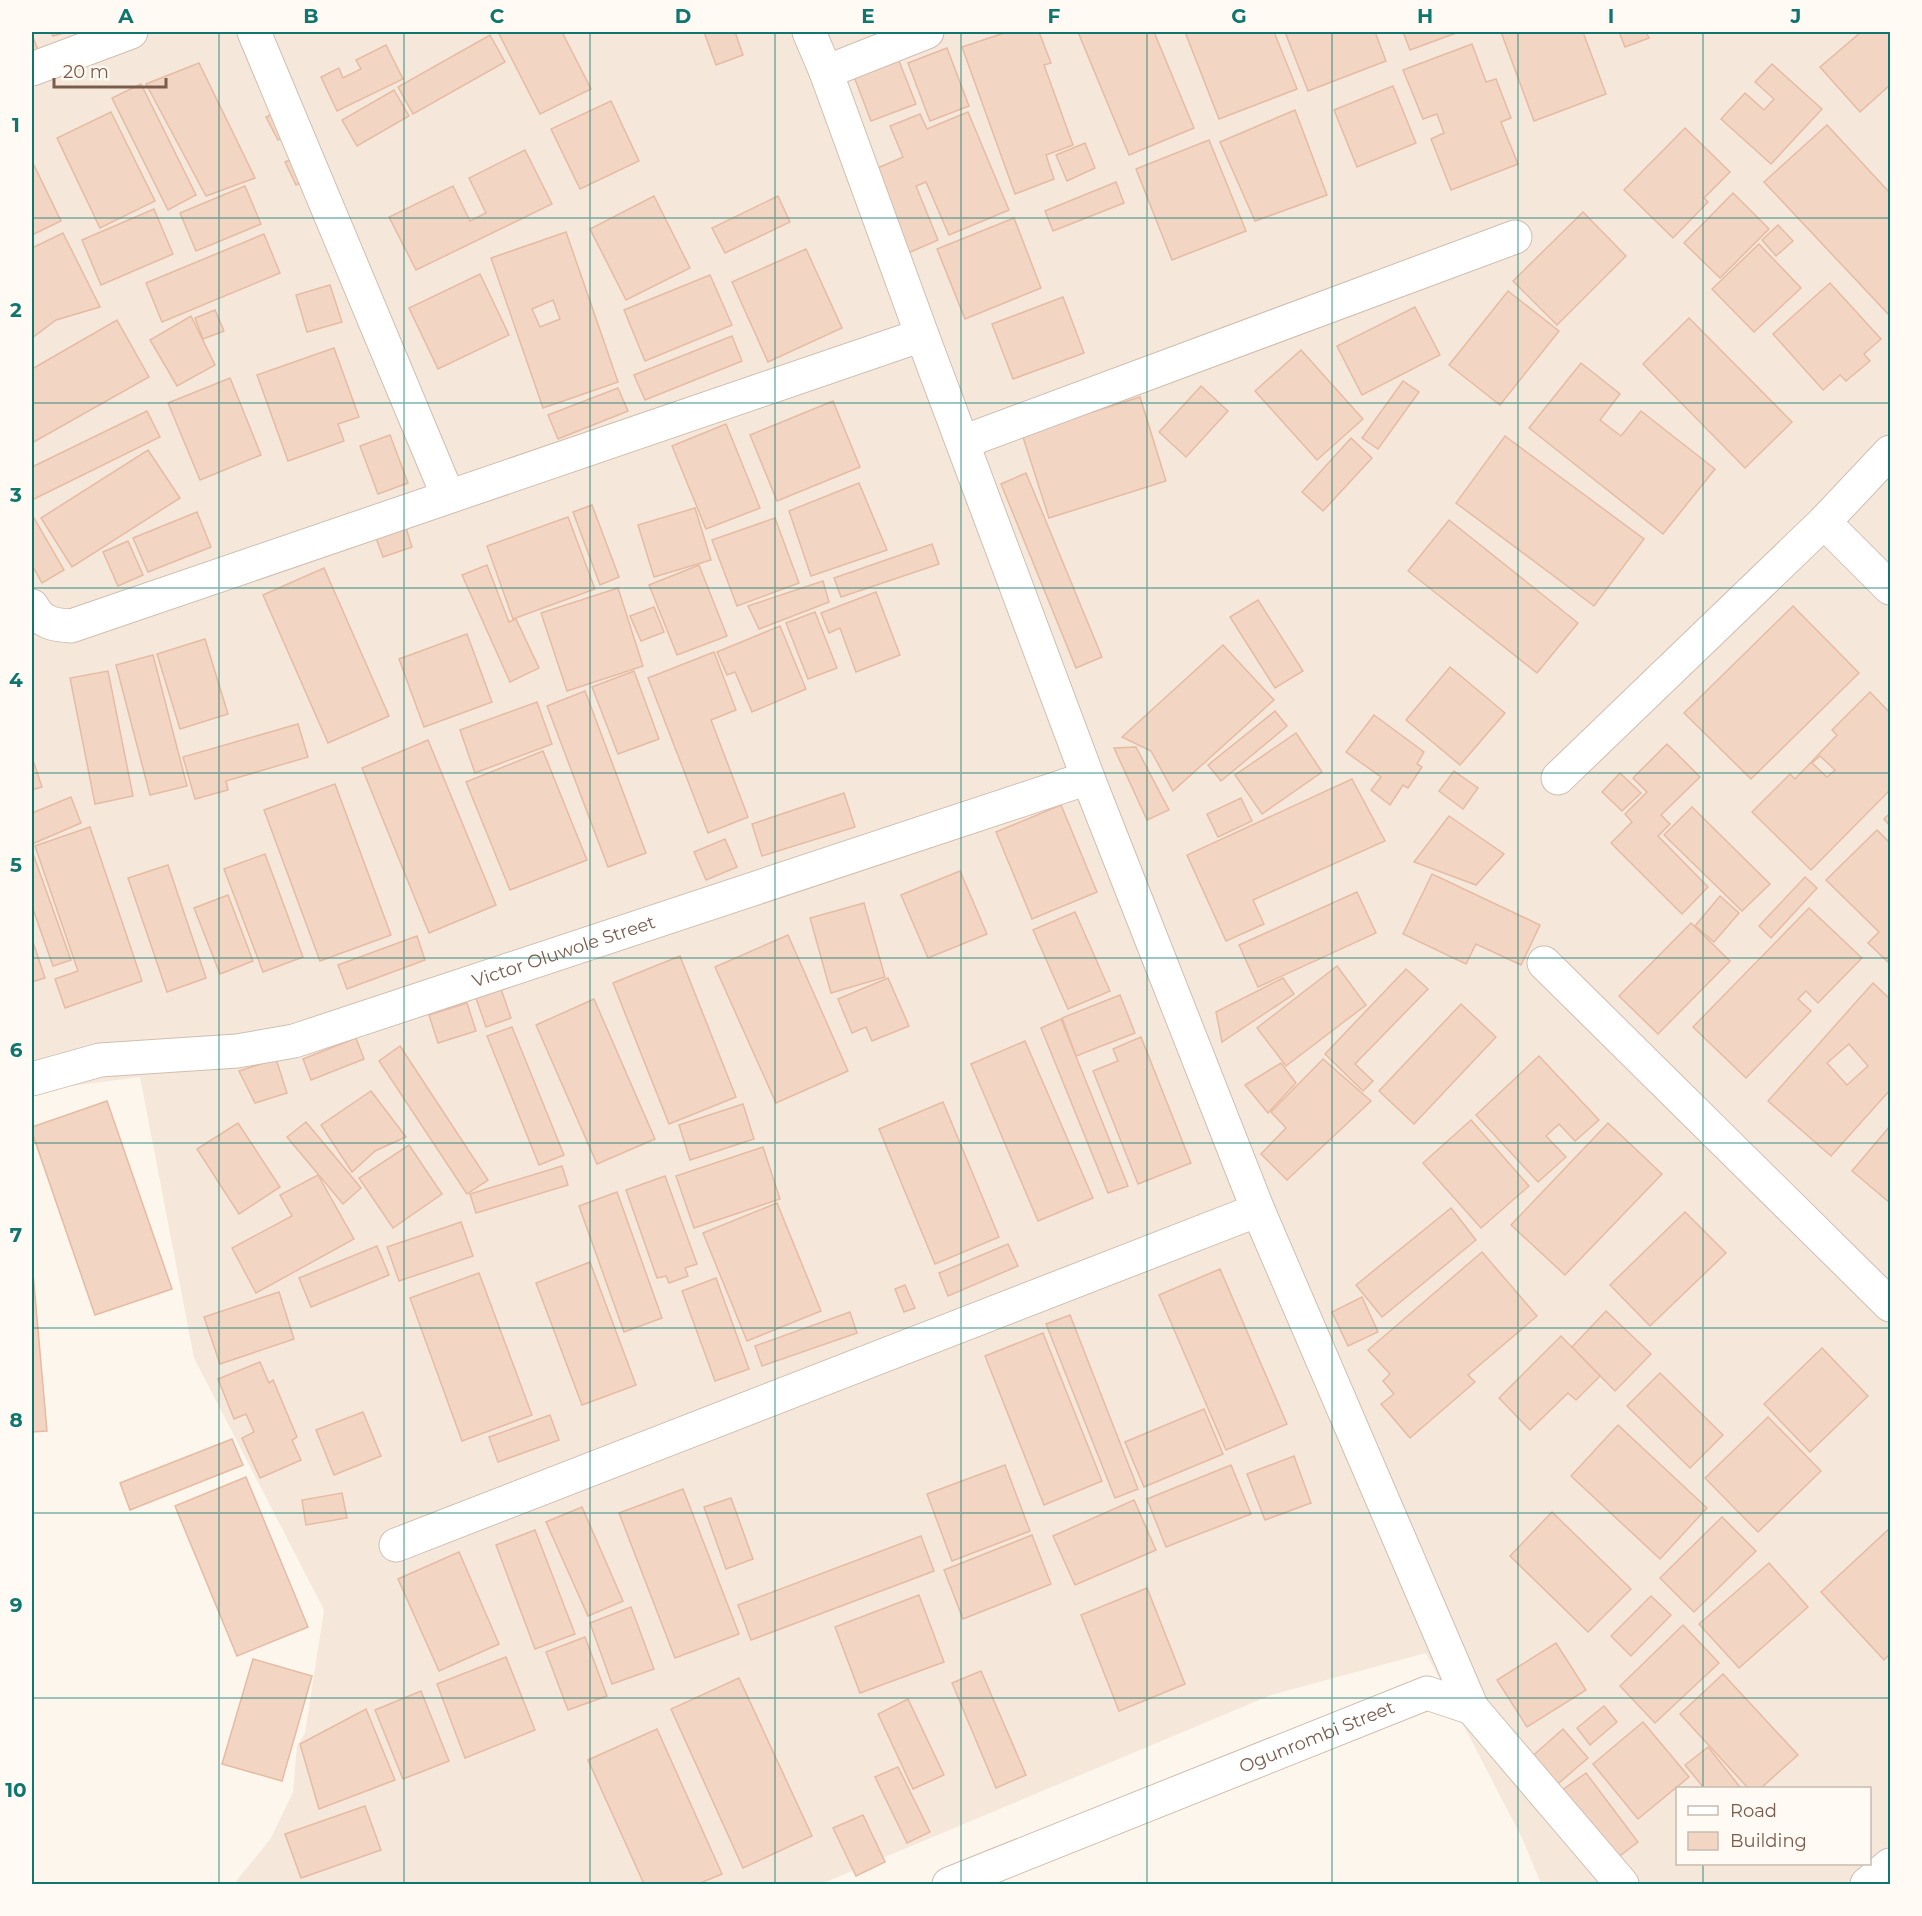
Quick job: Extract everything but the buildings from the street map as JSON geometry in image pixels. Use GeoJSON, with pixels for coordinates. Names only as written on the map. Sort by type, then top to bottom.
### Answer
{"type":"FeatureCollection","features":[{"type":"Feature","properties":{"kind":"street"},"geometry":{"type":"LineString","coordinates":[[32,69],[131,32]]}},
{"type":"Feature","properties":{"kind":"street"},"geometry":{"type":"LineString","coordinates":[[254,32],[448,496]]}},
{"type":"Feature","properties":{"kind":"street"},"geometry":{"type":"LineString","coordinates":[[809,32],[826,72],[921,335],[1088,777],[1258,1210],[1472,1708],[1622,1884]]}},
{"type":"Feature","properties":{"kind":"street"},"geometry":{"type":"LineString","coordinates":[[826,72],[927,32]]}},
{"type":"Feature","properties":{"kind":"street"},"geometry":{"type":"LineString","coordinates":[[963,442],[1515,237]]}},
{"type":"Feature","properties":{"kind":"street"},"geometry":{"type":"LineString","coordinates":[[32,606],[36,614],[51,625],[71,626],[921,335]]}},
{"type":"Feature","properties":{"kind":"street"},"geometry":{"type":"LineString","coordinates":[[1558,778],[1824,522],[1890,452]]}},
{"type":"Feature","properties":{"kind":"street"},"geometry":{"type":"LineString","coordinates":[[1824,522],[1890,588]]}},
{"type":"Feature","properties":{"kind":"street","name":"Victor Oluwole Street"},"geometry":{"type":"LineString","coordinates":[[32,1079],[100,1060],[237,1051],[294,1041],[1088,777]]}},
{"type":"Feature","properties":{"kind":"street"},"geometry":{"type":"LineString","coordinates":[[1544,963],[1890,1305]]}},
{"type":"Feature","properties":{"kind":"street"},"geometry":{"type":"LineString","coordinates":[[396,1545],[1258,1210]]}},
{"type":"Feature","properties":{"kind":"street","name":"Ogunrombi Street"},"geometry":{"type":"LineString","coordinates":[[949,1884],[1427,1693],[1472,1708]]}},
{"type":"Feature","properties":{"kind":"street"},"geometry":{"type":"LineString","coordinates":[[1867,1884],[1890,1865]]}},
{"type":"Feature","properties":{"kind":"shaded area"},"geometry":{"type":"Polygon","coordinates":[[[32,32],[1890,32],[1890,1884],[1541,1884],[1522,1838],[1426,1653],[1271,1695],[821,1884],[234,1884],[271,1838],[293,1792],[297,1746],[305,1733],[324,1610],[194,1358],[140,1077],[32,1091],[32,32]]]}}]}
